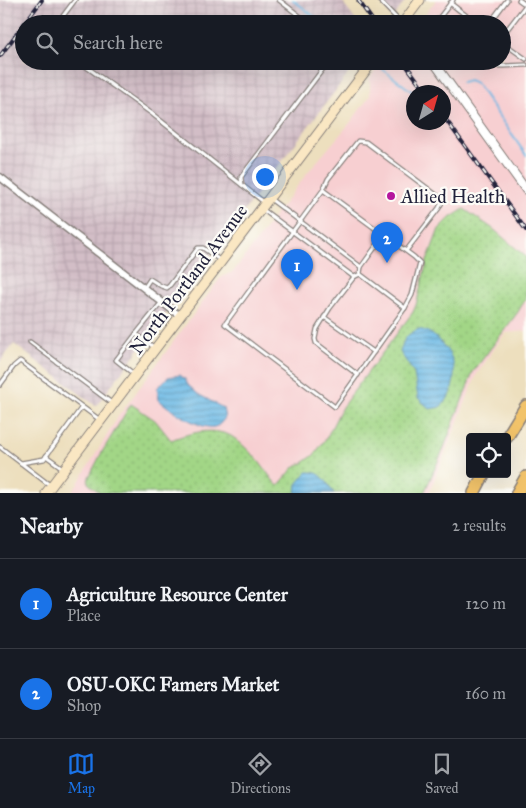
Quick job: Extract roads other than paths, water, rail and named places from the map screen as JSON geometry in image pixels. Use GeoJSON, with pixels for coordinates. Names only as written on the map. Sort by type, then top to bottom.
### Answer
{"type":"FeatureCollection","features":[{"type":"Feature","properties":{"kind":"highway"},"geometry":{"type":"LineString","coordinates":[[509,433],[526,406]]}},
{"type":"Feature","properties":{"kind":"highway"},"geometry":{"type":"LineString","coordinates":[[517,493],[526,477]]}},
{"type":"Feature","properties":{"kind":"highway"},"geometry":{"type":"LineString","coordinates":[[474,493],[482,478]]}},
{"type":"Feature","properties":{"kind":"main road"},"geometry":{"type":"LineString","coordinates":[[409,15],[420,0]]}},
{"type":"Feature","properties":{"kind":"main road","name":"North Portland Avenue"},"geometry":{"type":"LineString","coordinates":[[49,490],[366,71]]}},
{"type":"Feature","properties":{"kind":"street"},"geometry":{"type":"LineString","coordinates":[[439,70],[526,190]]}},
{"type":"Feature","properties":{"kind":"street"},"geometry":{"type":"LineString","coordinates":[[0,177],[180,316]]}},
{"type":"Feature","properties":{"kind":"lane"},"geometry":{"type":"LineString","coordinates":[[64,15],[75,0]]}},
{"type":"Feature","properties":{"kind":"lane"},"geometry":{"type":"LineString","coordinates":[[279,0],[298,15]]}},
{"type":"Feature","properties":{"kind":"lane"},"geometry":{"type":"LineString","coordinates":[[380,0],[394,15]]}},
{"type":"Feature","properties":{"kind":"lane"},"geometry":{"type":"LineString","coordinates":[[496,15],[507,0]]}},
{"type":"Feature","properties":{"kind":"lane"},"geometry":{"type":"LineString","coordinates":[[511,24],[526,5],[519,0]]}},
{"type":"Feature","properties":{"kind":"lane"},"geometry":{"type":"LineString","coordinates":[[442,15],[452,2],[467,15]]}},
{"type":"Feature","properties":{"kind":"lane"},"geometry":{"type":"LineString","coordinates":[[511,48],[526,59]]}},
{"type":"Feature","properties":{"kind":"lane"},"geometry":{"type":"LineString","coordinates":[[511,66],[526,65]]}},
{"type":"Feature","properties":{"kind":"lane"},"geometry":{"type":"LineString","coordinates":[[91,70],[151,113],[266,203],[300,222],[361,267]]}},
{"type":"Feature","properties":{"kind":"lane"},"geometry":{"type":"LineString","coordinates":[[242,185],[241,177],[322,70]]}},
{"type":"Feature","properties":{"kind":"lane"},"geometry":{"type":"LineString","coordinates":[[324,190],[420,263],[412,295],[406,308],[335,407],[225,324],[324,190],[328,179],[356,142],[361,140],[366,142],[443,200],[406,251]]}},
{"type":"Feature","properties":{"kind":"lane"},"geometry":{"type":"LineString","coordinates":[[266,203],[293,232],[354,277]]}},
{"type":"Feature","properties":{"kind":"lane"},"geometry":{"type":"LineString","coordinates":[[360,274],[361,267],[384,235]]}},
{"type":"Feature","properties":{"kind":"lane"},"geometry":{"type":"LineString","coordinates":[[144,288],[150,279],[166,288],[198,248],[203,248],[222,261]]}},
{"type":"Feature","properties":{"kind":"lane"},"geometry":{"type":"LineString","coordinates":[[360,274],[406,308]]}},
{"type":"Feature","properties":{"kind":"lane"},"geometry":{"type":"LineString","coordinates":[[358,375],[316,343],[315,339],[316,329],[324,316],[354,277],[360,274]]}},
{"type":"Feature","properties":{"kind":"lane"},"geometry":{"type":"LineString","coordinates":[[135,375],[116,360],[161,302]]}},
{"type":"Feature","properties":{"kind":"lane"},"geometry":{"type":"LineString","coordinates":[[324,316],[374,352]]}},
{"type":"Feature","properties":{"kind":"lane"},"geometry":{"type":"LineString","coordinates":[[136,334],[156,348]]}},
{"type":"Feature","properties":{"kind":"lane"},"geometry":{"type":"LineString","coordinates":[[30,342],[113,405]]}},
{"type":"Feature","properties":{"kind":"lane"},"geometry":{"type":"LineString","coordinates":[[0,385],[14,366],[20,362],[101,421]]}},
{"type":"Feature","properties":{"kind":"lane"},"geometry":{"type":"LineString","coordinates":[[21,463],[44,459],[82,407]]}},
{"type":"Feature","properties":{"kind":"lane"},"geometry":{"type":"LineString","coordinates":[[0,447],[21,463],[49,490]]}},
{"type":"Feature","properties":{"kind":"lane"},"geometry":{"type":"LineString","coordinates":[[46,456],[64,470]]}},
{"type":"Feature","properties":{"kind":"water"},"geometry":{"type":"Polygon","coordinates":[[[419,329],[430,333],[440,341],[452,359],[454,371],[453,384],[448,397],[440,407],[430,409],[418,398],[414,373],[400,352],[406,338],[419,329]]]}},
{"type":"Feature","properties":{"kind":"water"},"geometry":{"type":"Polygon","coordinates":[[[180,375],[198,394],[223,408],[225,418],[219,425],[211,427],[196,423],[178,414],[159,400],[157,388],[168,377],[180,375]]]}},
{"type":"Feature","properties":{"kind":"water"},"geometry":{"type":"Polygon","coordinates":[[[307,472],[320,475],[334,493],[296,493],[297,484],[307,472]]]}},
{"type":"Feature","properties":{"kind":"waterway"},"geometry":{"type":"LineString","coordinates":[[293,0],[312,15]]}},
{"type":"Feature","properties":{"kind":"waterway"},"geometry":{"type":"LineString","coordinates":[[384,70],[406,87]]}},
{"type":"Feature","properties":{"kind":"waterway"},"geometry":{"type":"LineString","coordinates":[[462,82],[469,80],[476,83],[526,155]]}},
{"type":"Feature","properties":{"kind":"railway"},"geometry":{"type":"LineString","coordinates":[[31,15],[42,0]]}},
{"type":"Feature","properties":{"kind":"railway"},"geometry":{"type":"LineString","coordinates":[[358,0],[369,15]]}},
{"type":"Feature","properties":{"kind":"railway"},"geometry":{"type":"LineString","coordinates":[[0,56],[15,36]]}},
{"type":"Feature","properties":{"kind":"railway"},"geometry":{"type":"LineString","coordinates":[[410,70],[421,85]]}},
{"type":"Feature","properties":{"kind":"railway"},"geometry":{"type":"LineString","coordinates":[[451,127],[526,230]]}},
{"type":"Feature","properties":{"kind":"place","name":"Allied Health"},"geometry":{"type":"Point","coordinates":[391,196]}},
{"type":"Feature","properties":{"kind":"place","name":"OSU-OKC Famers Market"},"geometry":{"type":"Point","coordinates":[387,263]}},
{"type":"Feature","properties":{"kind":"place","name":"Agriculture Resource Center"},"geometry":{"type":"Point","coordinates":[297,290]}}]}
